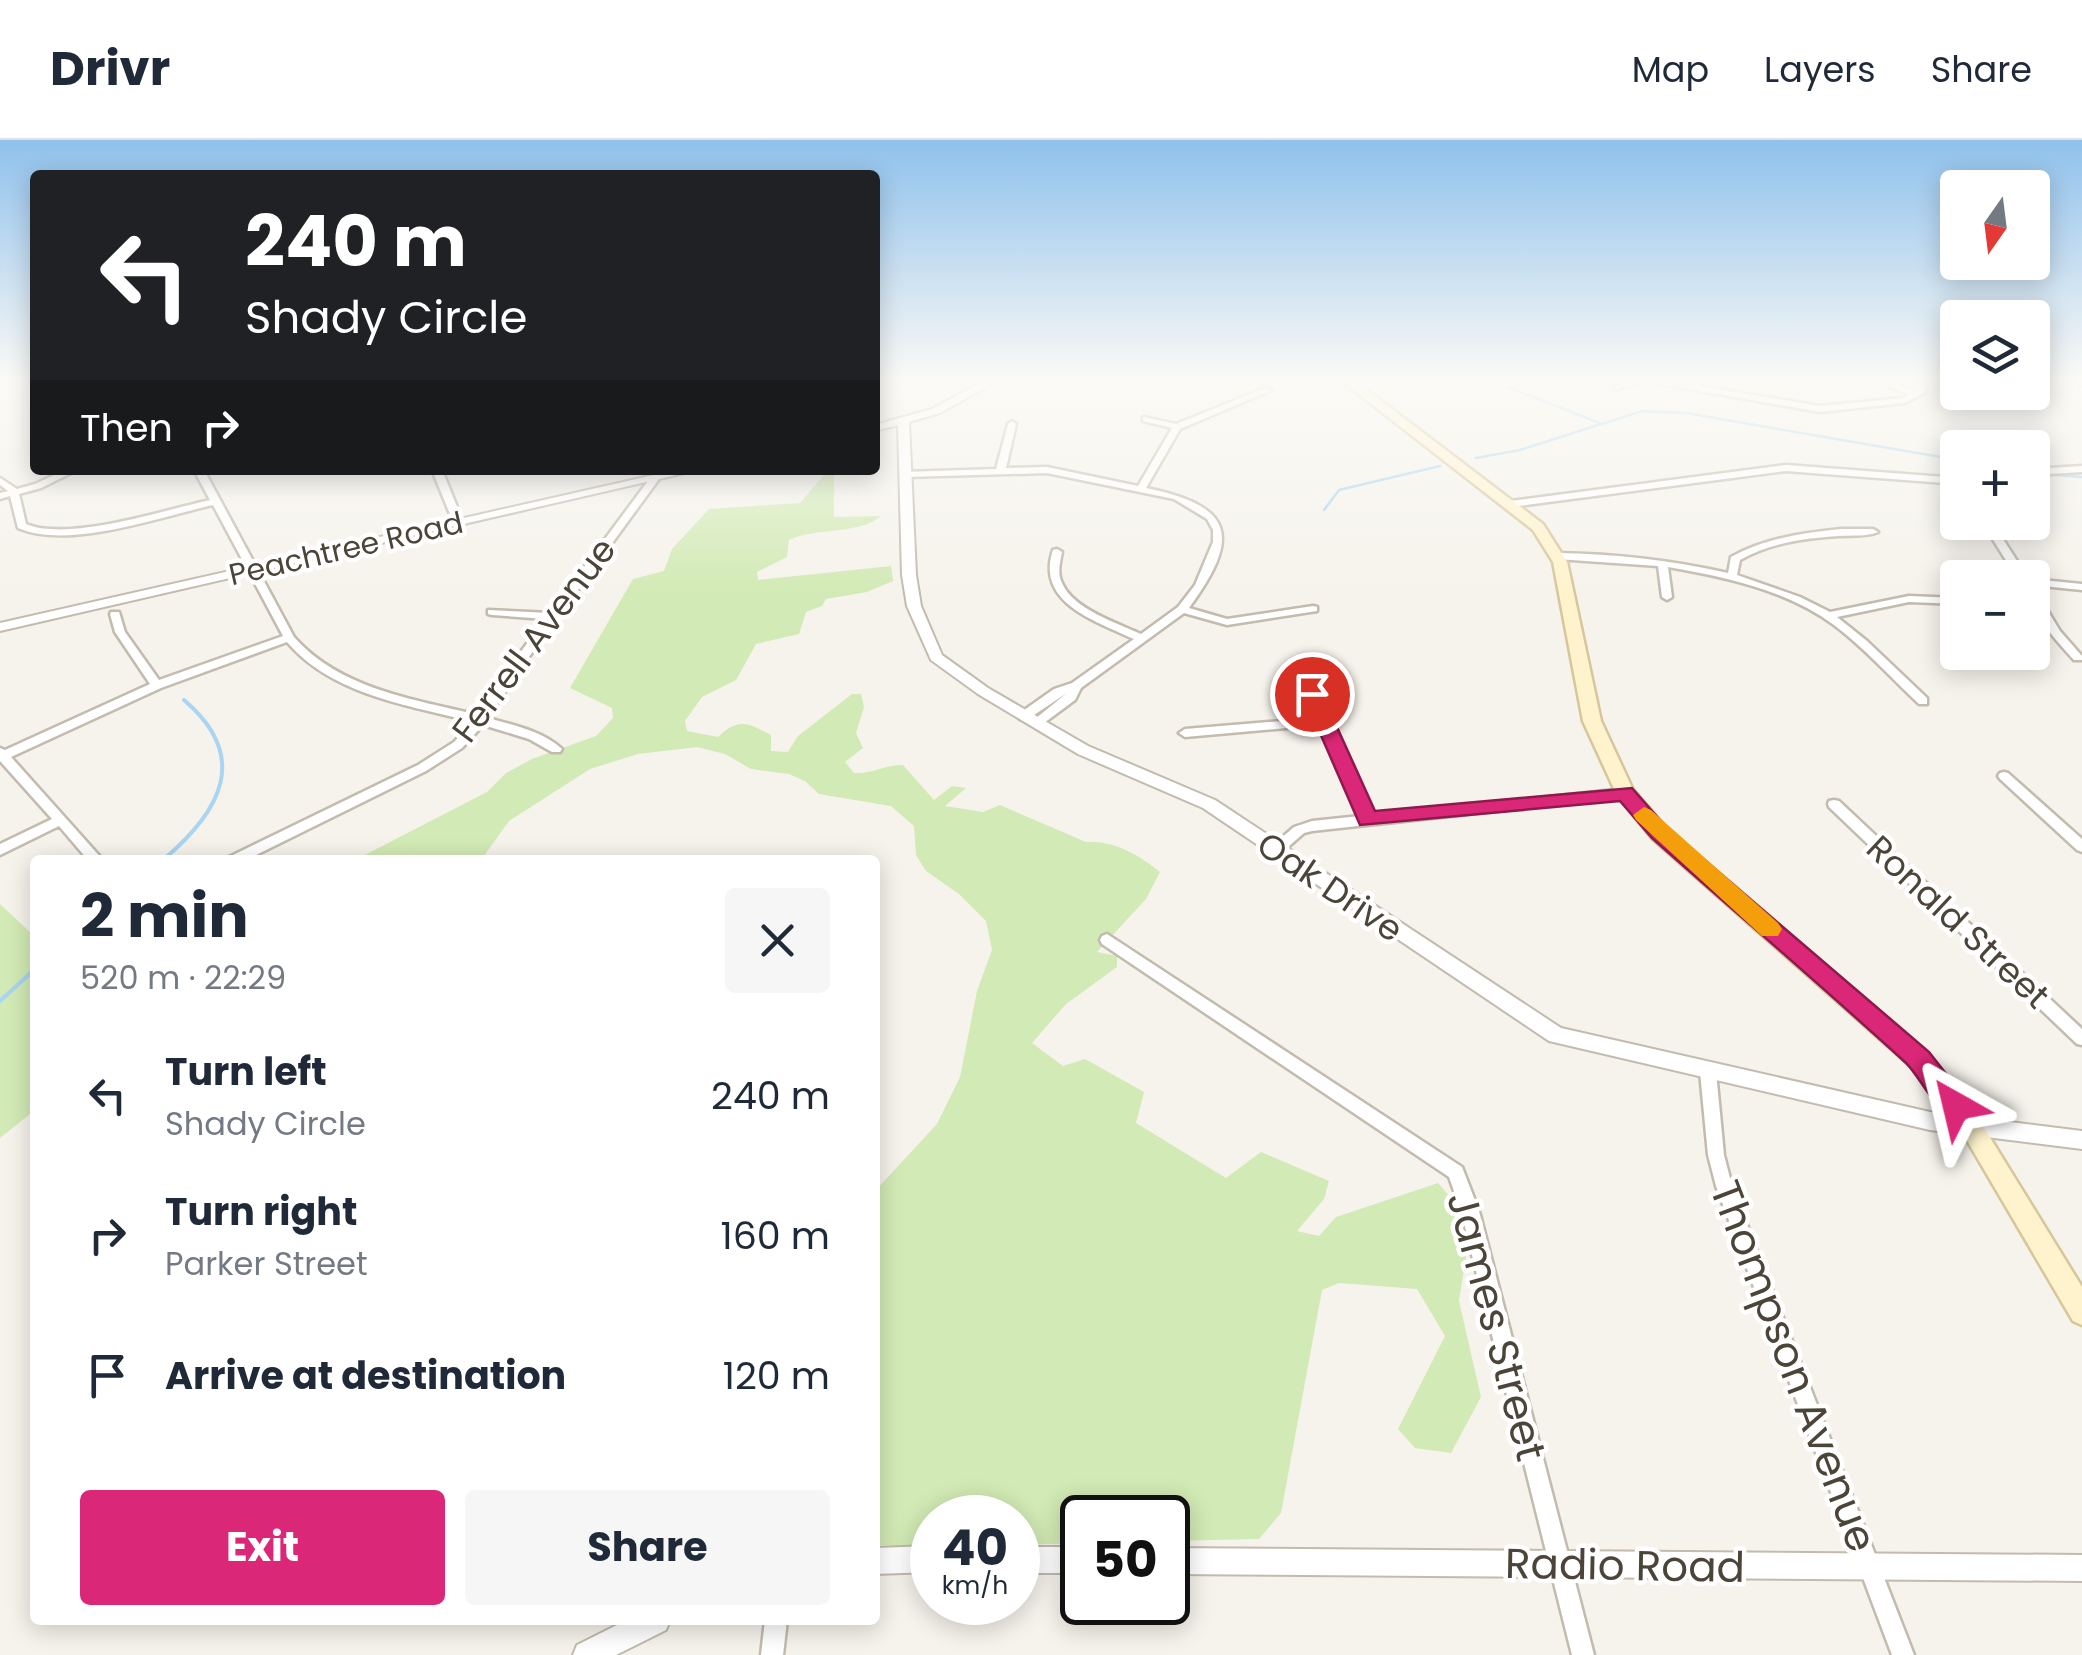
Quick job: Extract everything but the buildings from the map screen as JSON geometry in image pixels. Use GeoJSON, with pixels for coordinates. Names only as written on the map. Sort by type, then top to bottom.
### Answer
{"type":"FeatureCollection","features":[{"type":"Feature","properties":{"kind":"main road"},"geometry":{"type":"LineString","coordinates":[[1441,452],[1538,528],[1557,556],[1592,721],[1625,793],[1659,833],[1920,1060],[1973,1130],[2082,1312]]}},
{"type":"Feature","properties":{"kind":"street","name":"Oak Drive"},"geometry":{"type":"LineString","coordinates":[[904,452],[911,590],[932,650],[950,669],[1094,755],[1194,796],[1556,1035],[1973,1130],[2082,1140]]}},
{"type":"Feature","properties":{"kind":"street"},"geometry":{"type":"LineString","coordinates":[[1001,469],[1005,452]]}},
{"type":"Feature","properties":{"kind":"street"},"geometry":{"type":"LineString","coordinates":[[1140,489],[1162,452]]}},
{"type":"Feature","properties":{"kind":"street"},"geometry":{"type":"LineString","coordinates":[[1510,504],[1786,468],[1940,481]]}},
{"type":"Feature","properties":{"kind":"street"},"geometry":{"type":"LineString","coordinates":[[906,474],[1047,470],[1194,504],[1211,517],[1218,530],[1218,542],[1200,585],[1182,609],[1076,686],[1070,697],[1030,719]]}},
{"type":"Feature","properties":{"kind":"street"},"geometry":{"type":"LineString","coordinates":[[2050,471],[2082,470]]}},
{"type":"Feature","properties":{"kind":"street"},"geometry":{"type":"LineString","coordinates":[[0,496],[59,475]]}},
{"type":"Feature","properties":{"kind":"street"},"geometry":{"type":"LineString","coordinates":[[201,475],[289,638],[308,661],[342,680],[481,720],[539,739],[556,750]]}},
{"type":"Feature","properties":{"kind":"street"},"geometry":{"type":"LineString","coordinates":[[440,475],[459,524]]}},
{"type":"Feature","properties":{"kind":"street","name":"Peachtree Road"},"geometry":{"type":"LineString","coordinates":[[0,627],[671,475]]}},
{"type":"Feature","properties":{"kind":"street","name":"Ferrell Avenue"},"geometry":{"type":"LineString","coordinates":[[244,855],[434,762],[458,745],[481,720],[654,479]]}},
{"type":"Feature","properties":{"kind":"street"},"geometry":{"type":"LineString","coordinates":[[0,481],[15,492],[21,526],[46,535],[214,502]]}},
{"type":"Feature","properties":{"kind":"street"},"geometry":{"type":"LineString","coordinates":[[1732,576],[1735,559],[1746,551],[1808,538],[1873,532]]}},
{"type":"Feature","properties":{"kind":"street"},"geometry":{"type":"LineString","coordinates":[[1056,552],[1052,569],[1060,592],[1142,638]]}},
{"type":"Feature","properties":{"kind":"street"},"geometry":{"type":"LineString","coordinates":[[1557,556],[1598,556],[1732,576],[1771,588],[1828,616],[1922,701]]}},
{"type":"Feature","properties":{"kind":"street"},"geometry":{"type":"LineString","coordinates":[[1663,566],[1667,597]]}},
{"type":"Feature","properties":{"kind":"street"},"geometry":{"type":"LineString","coordinates":[[2050,584],[2082,587]]}},
{"type":"Feature","properties":{"kind":"street"},"geometry":{"type":"LineString","coordinates":[[1828,616],[1909,598],[1940,600]]}},
{"type":"Feature","properties":{"kind":"street"},"geometry":{"type":"LineString","coordinates":[[1182,609],[1227,622],[1314,609]]}},
{"type":"Feature","properties":{"kind":"street"},"geometry":{"type":"LineString","coordinates":[[492,612],[553,616]]}},
{"type":"Feature","properties":{"kind":"street"},"geometry":{"type":"LineString","coordinates":[[115,614],[120,632],[157,685]]}},
{"type":"Feature","properties":{"kind":"street"},"geometry":{"type":"LineString","coordinates":[[2050,625],[2078,658]]}},
{"type":"Feature","properties":{"kind":"street"},"geometry":{"type":"LineString","coordinates":[[92,855],[1,755],[157,685],[289,638]]}},
{"type":"Feature","properties":{"kind":"street"},"geometry":{"type":"LineString","coordinates":[[1300,666],[1368,820]]}},
{"type":"Feature","properties":{"kind":"street"},"geometry":{"type":"LineString","coordinates":[[1185,733],[1325,721]]}},
{"type":"Feature","properties":{"kind":"street"},"geometry":{"type":"LineString","coordinates":[[2004,776],[2082,847]]}},
{"type":"Feature","properties":{"kind":"street"},"geometry":{"type":"LineString","coordinates":[[1276,850],[1303,828],[1625,793]]}},
{"type":"Feature","properties":{"kind":"street","name":"Ronald Street"},"geometry":{"type":"LineString","coordinates":[[1834,804],[2082,1039]]}},
{"type":"Feature","properties":{"kind":"street"},"geometry":{"type":"LineString","coordinates":[[0,850],[60,820]]}},
{"type":"Feature","properties":{"kind":"street","name":"James Street"},"geometry":{"type":"LineString","coordinates":[[1106,940],[1456,1172],[1470,1211],[1583,1655]]}},
{"type":"Feature","properties":{"kind":"street","name":"Thompson Avenue"},"geometry":{"type":"LineString","coordinates":[[1708,1072],[1716,1155],[1724,1186],[1903,1655]]}},
{"type":"Feature","properties":{"kind":"street"},"geometry":{"type":"LineString","coordinates":[[880,1561],[910,1560]]}},
{"type":"Feature","properties":{"kind":"street","name":"Radio Road"},"geometry":{"type":"LineString","coordinates":[[1190,1561],[2082,1568]]}},
{"type":"Feature","properties":{"kind":"street"},"geometry":{"type":"LineString","coordinates":[[587,1655],[646,1625]]}},
{"type":"Feature","properties":{"kind":"street"},"geometry":{"type":"LineString","coordinates":[[772,1655],[775,1625]]}},
{"type":"Feature","properties":{"kind":"green space"},"geometry":{"type":"Polygon","coordinates":[[[824,475],[834,475],[834,517],[881,516],[850,529],[789,540],[787,557],[757,572],[758,580],[891,566],[893,581],[867,592],[826,599],[822,606],[806,612],[799,634],[756,644],[736,680],[702,697],[685,721],[687,731],[718,737],[738,724],[750,725],[771,735],[771,751],[788,752],[798,736],[852,694],[861,694],[864,707],[856,733],[863,748],[845,762],[854,773],[903,765],[934,800],[952,786],[966,788],[945,806],[983,812],[1000,805],[1086,842],[1106,843],[1143,860],[1160,872],[1146,899],[1097,952],[1117,956],[1117,967],[1066,1004],[1032,1043],[1063,1066],[1085,1059],[1144,1092],[1136,1123],[1226,1178],[1261,1152],[1329,1181],[1324,1199],[1297,1231],[1319,1236],[1336,1217],[1438,1183],[1452,1199],[1467,1250],[1459,1301],[1481,1397],[1451,1453],[1415,1448],[1398,1429],[1445,1336],[1417,1289],[1339,1283],[1322,1290],[1281,1513],[1259,1539],[1190,1541],[1190,1495],[1060,1495],[1060,1544],[1040,1544],[1040,1495],[910,1495],[910,1546],[880,1545],[880,1186],[937,1124],[960,1077],[977,991],[992,950],[986,921],[959,894],[926,871],[916,855],[914,826],[891,806],[819,794],[805,781],[789,774],[751,769],[725,754],[697,747],[638,754],[590,769],[509,821],[485,855],[365,855],[487,792],[506,773],[532,759],[596,736],[613,718],[612,708],[570,688],[633,579],[664,571],[672,549],[709,509],[800,503],[824,475]]]}},
{"type":"Feature","properties":{"kind":"green space"},"geometry":{"type":"Polygon","coordinates":[[[0,904],[30,932],[30,1114],[0,1138],[0,904]]]}},
{"type":"Feature","properties":{"kind":"waterway"},"geometry":{"type":"LineString","coordinates":[[1476,458],[1511,452]]}},
{"type":"Feature","properties":{"kind":"waterway"},"geometry":{"type":"LineString","coordinates":[[1910,452],[1940,457]]}},
{"type":"Feature","properties":{"kind":"waterway"},"geometry":{"type":"LineString","coordinates":[[1324,510],[1339,490],[1440,466]]}},
{"type":"Feature","properties":{"kind":"waterway"},"geometry":{"type":"LineString","coordinates":[[2050,474],[2082,477]]}},
{"type":"Feature","properties":{"kind":"waterway"},"geometry":{"type":"LineString","coordinates":[[168,855],[200,822],[220,783],[222,763],[217,742],[205,721],[184,700]]}},
{"type":"Feature","properties":{"kind":"waterway"},"geometry":{"type":"LineString","coordinates":[[0,1001],[30,974]]}},
{"type":"Feature","properties":{"kind":"slow traffic"},"geometry":{"type":"LineString","coordinates":[[1644,815],[1659,833],[1770,929]]}},
{"type":"Feature","properties":{"kind":"route"},"geometry":{"type":"LineString","coordinates":[[1312,694],[1368,820],[1625,793],[1659,833],[1920,1060],[1956,1106]]}}]}
